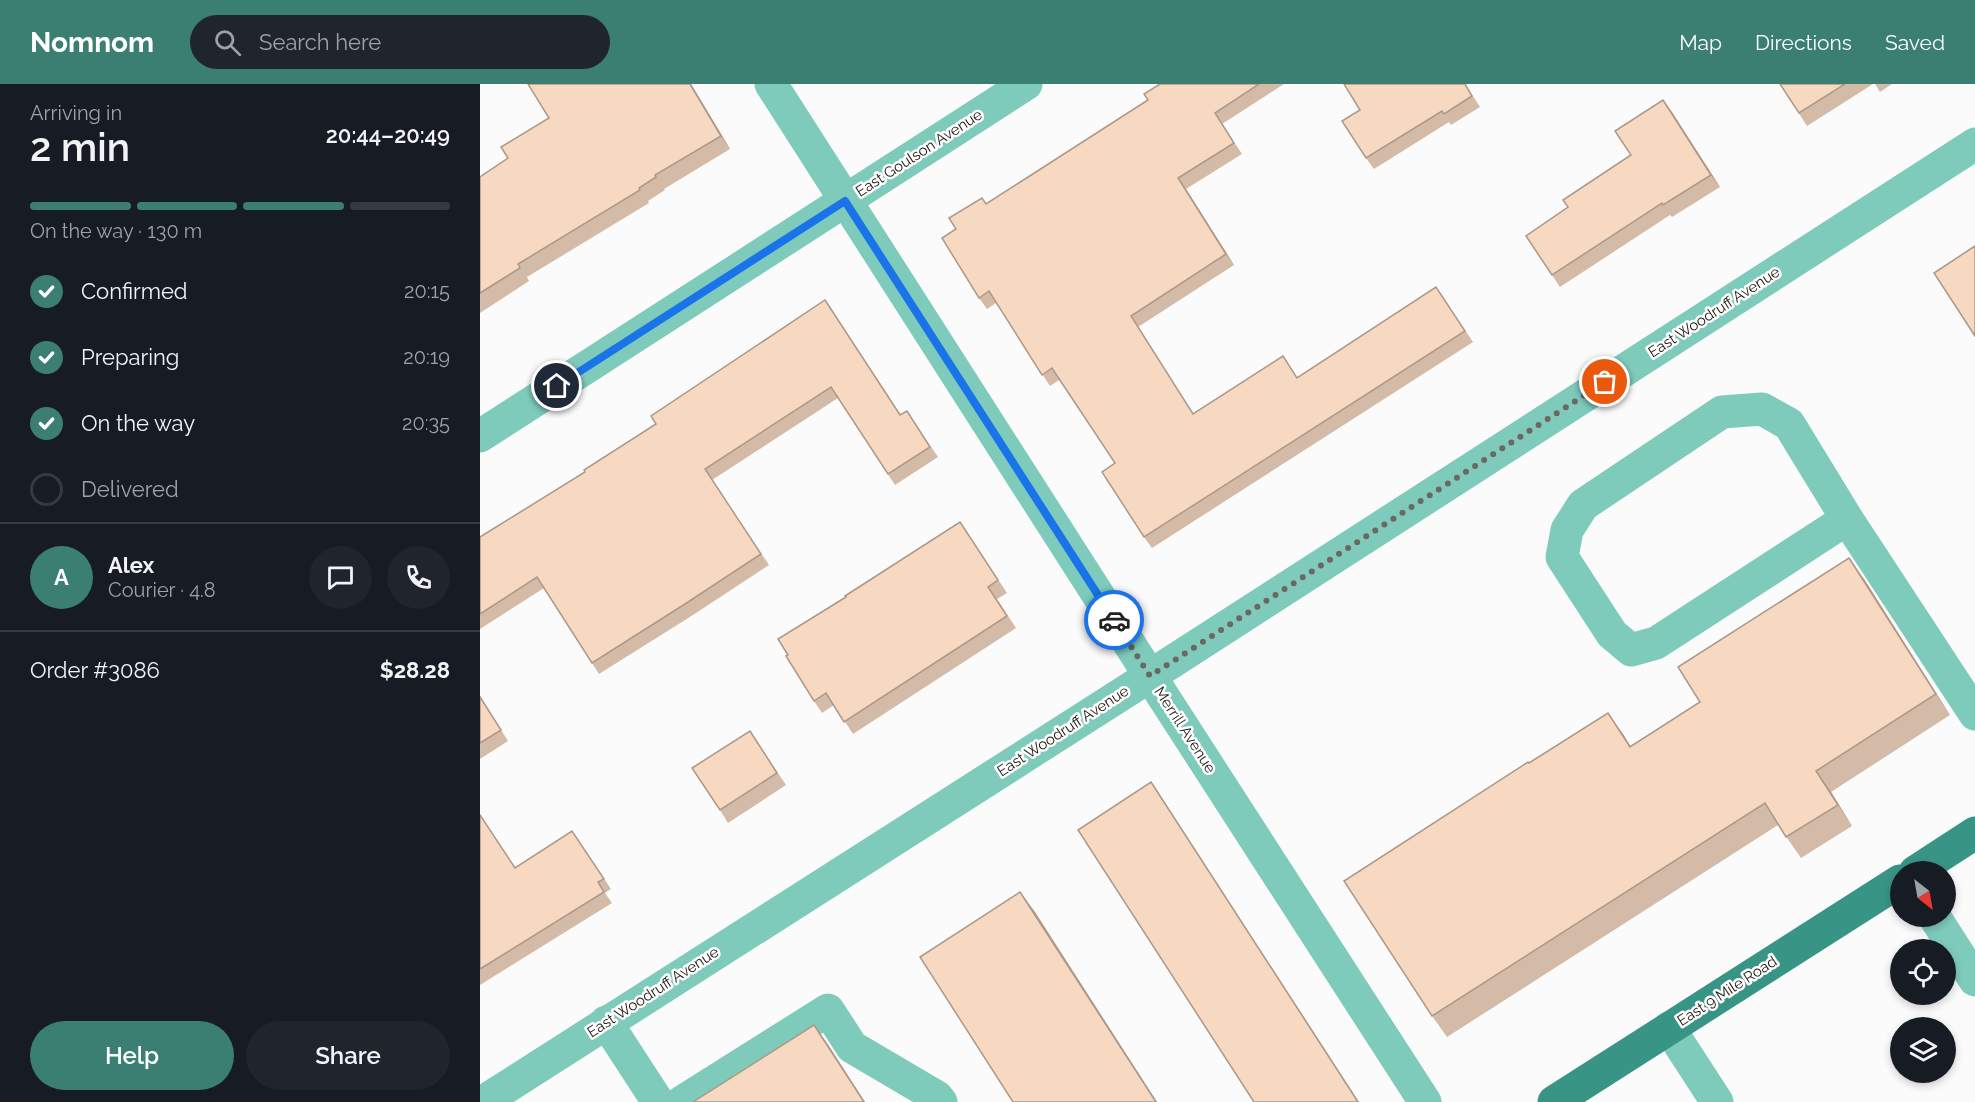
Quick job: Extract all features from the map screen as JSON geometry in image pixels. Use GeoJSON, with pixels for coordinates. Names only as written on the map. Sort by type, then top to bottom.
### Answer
{"type":"FeatureCollection","features":[{"type":"Feature","properties":{"kind":"main road"},"geometry":{"type":"LineString","coordinates":[[1932,861],[1975,833]]}},
{"type":"Feature","properties":{"kind":"main road","name":"East 9 Mile Road"},"geometry":{"type":"LineString","coordinates":[[1554,1102],[1890,887]]}},
{"type":"Feature","properties":{"kind":"street","name":"Merrill Avenue"},"geometry":{"type":"LineString","coordinates":[[771,84],[1425,1102]]}},
{"type":"Feature","properties":{"kind":"street","name":"East Goulson Avenue"},"geometry":{"type":"LineString","coordinates":[[480,436],[1026,84]]}},
{"type":"Feature","properties":{"kind":"street","name":"East Woodruff Avenue"},"geometry":{"type":"LineString","coordinates":[[483,1102],[1150,676],[1975,144]]}},
{"type":"Feature","properties":{"kind":"street"},"geometry":{"type":"LineString","coordinates":[[1847,519],[1656,643],[1631,650],[1612,634],[1562,557],[1568,530],[1583,505],[1722,412],[1761,409],[1789,424],[1847,519],[1975,714]]}},
{"type":"Feature","properties":{"kind":"street"},"geometry":{"type":"LineString","coordinates":[[1941,927],[1975,980]]}},
{"type":"Feature","properties":{"kind":"street"},"geometry":{"type":"LineString","coordinates":[[682,1102],[828,1010],[852,1047],[938,1097],[941,1102]]}},
{"type":"Feature","properties":{"kind":"street"},"geometry":{"type":"LineString","coordinates":[[606,1022],[658,1102]]}},
{"type":"Feature","properties":{"kind":"street"},"geometry":{"type":"LineString","coordinates":[[1669,1028],[1717,1102]]}},
{"type":"Feature","properties":{"kind":"building"},"geometry":{"type":"Polygon","coordinates":[[[528,84],[690,84],[721,136],[655,175],[656,177],[639,188],[640,190],[518,264],[520,268],[480,293],[480,177],[508,158],[501,147],[549,118],[528,84]]]}},
{"type":"Feature","properties":{"kind":"building"},"geometry":{"type":"Polygon","coordinates":[[[1160,84],[1259,84],[1215,113],[1234,143],[1178,178],[1226,254],[1131,316],[1193,414],[1283,356],[1297,378],[1436,287],[1465,331],[1144,537],[1102,472],[1115,463],[1052,368],[1042,375],[989,291],[979,298],[942,238],[956,229],[949,218],[982,198],[986,204],[1148,100],[1144,94],[1160,84]]]}},
{"type":"Feature","properties":{"kind":"building"},"geometry":{"type":"Polygon","coordinates":[[[1344,84],[1465,84],[1472,96],[1444,114],[1442,111],[1366,158],[1342,121],[1360,110],[1344,84]]]}},
{"type":"Feature","properties":{"kind":"building"},"geometry":{"type":"Polygon","coordinates":[[[1780,84],[1845,84],[1799,113],[1780,84]]]}},
{"type":"Feature","properties":{"kind":"building"},"geometry":{"type":"Polygon","coordinates":[[[1663,100],[1711,175],[1663,205],[1662,203],[1552,275],[1526,236],[1568,207],[1563,200],[1631,155],[1615,131],[1663,100]]]}},
{"type":"Feature","properties":{"kind":"building"},"geometry":{"type":"Polygon","coordinates":[[[1975,246],[1975,336],[1934,273],[1975,246]]]}},
{"type":"Feature","properties":{"kind":"building"},"geometry":{"type":"Polygon","coordinates":[[[825,300],[900,415],[907,411],[930,447],[888,474],[831,387],[705,469],[761,554],[685,604],[592,663],[537,577],[480,614],[480,537],[585,472],[584,470],[656,424],[651,416],[825,300]]]}},
{"type":"Feature","properties":{"kind":"building"},"geometry":{"type":"Polygon","coordinates":[[[960,522],[998,580],[988,587],[1007,616],[844,722],[826,693],[814,701],[778,639],[960,522]]]}},
{"type":"Feature","properties":{"kind":"building"},"geometry":{"type":"Polygon","coordinates":[[[1849,558],[1936,694],[1816,771],[1838,805],[1786,837],[1765,803],[1432,1016],[1344,881],[1608,713],[1630,747],[1700,702],[1678,667],[1849,558]]]}},
{"type":"Feature","properties":{"kind":"building"},"geometry":{"type":"Polygon","coordinates":[[[480,697],[501,730],[480,743],[480,697]]]}},
{"type":"Feature","properties":{"kind":"building"},"geometry":{"type":"Polygon","coordinates":[[[750,731],[777,773],[720,810],[692,768],[750,731]]]}},
{"type":"Feature","properties":{"kind":"building"},"geometry":{"type":"Polygon","coordinates":[[[1151,782],[1358,1102],[1254,1102],[1078,830],[1151,782]]]}},
{"type":"Feature","properties":{"kind":"building"},"geometry":{"type":"Polygon","coordinates":[[[480,815],[515,868],[572,831],[604,879],[598,882],[604,892],[480,969],[480,815]]]}},
{"type":"Feature","properties":{"kind":"building"},"geometry":{"type":"Polygon","coordinates":[[[1020,892],[1156,1102],[1013,1102],[920,957],[1020,892]]]}},
{"type":"Feature","properties":{"kind":"building"},"geometry":{"type":"Polygon","coordinates":[[[814,1025],[864,1102],[693,1102],[814,1025]]]}},
{"type":"Feature","properties":{"kind":"way so far"},"geometry":{"type":"LineString","coordinates":[[1114,620],[1150,676],[1605,382]]}},
{"type":"Feature","properties":{"kind":"route"},"geometry":{"type":"LineString","coordinates":[[557,386],[845,201],[1114,620]]}}]}
